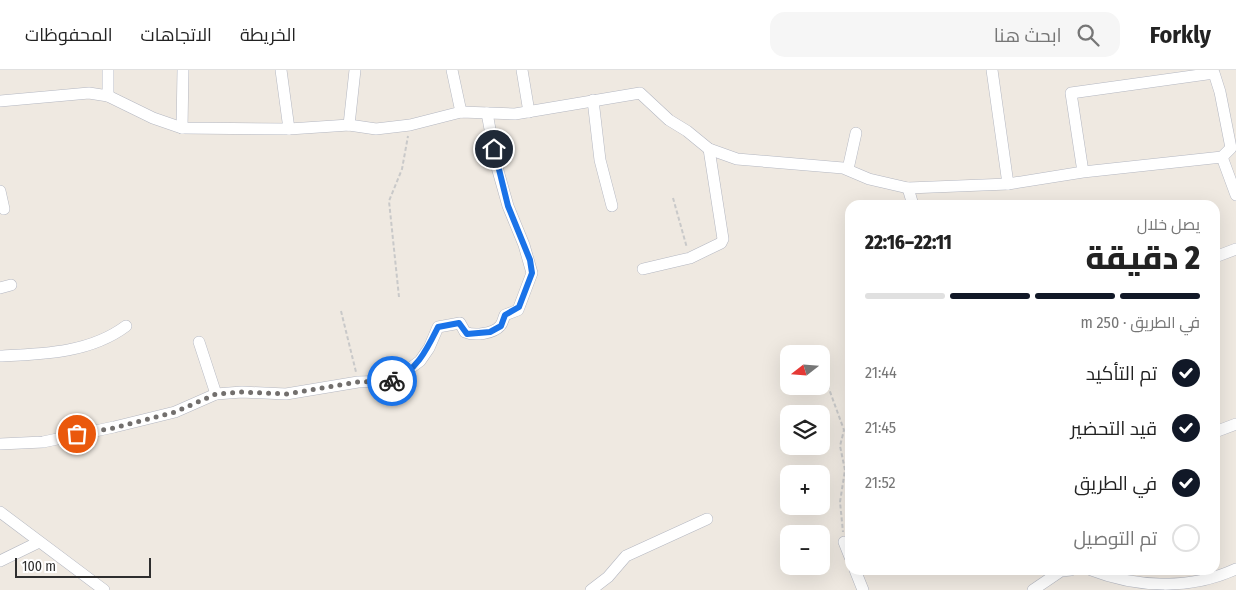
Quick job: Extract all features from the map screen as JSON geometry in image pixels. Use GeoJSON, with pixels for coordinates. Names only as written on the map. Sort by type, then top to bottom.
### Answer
{"type":"FeatureCollection","features":[{"type":"Feature","properties":{"kind":"street"},"geometry":{"type":"LineString","coordinates":[[108,70],[108,96]]}},
{"type":"Feature","properties":{"kind":"street"},"geometry":{"type":"LineString","coordinates":[[182,128],[183,70]]}},
{"type":"Feature","properties":{"kind":"street"},"geometry":{"type":"LineString","coordinates":[[281,70],[290,129]]}},
{"type":"Feature","properties":{"kind":"street"},"geometry":{"type":"LineString","coordinates":[[349,125],[355,70]]}},
{"type":"Feature","properties":{"kind":"street"},"geometry":{"type":"LineString","coordinates":[[452,70],[462,112]]}},
{"type":"Feature","properties":{"kind":"street"},"geometry":{"type":"LineString","coordinates":[[522,70],[529,112]]}},
{"type":"Feature","properties":{"kind":"street"},"geometry":{"type":"LineString","coordinates":[[992,70],[1008,184]]}},
{"type":"Feature","properties":{"kind":"street"},"geometry":{"type":"LineString","coordinates":[[0,101],[76,92],[108,96],[153,118],[182,128],[290,129],[349,125],[376,129],[410,125],[462,112],[487,114],[529,112],[634,93],[643,94],[664,116],[709,149],[737,159],[825,164],[848,169],[870,179],[908,188],[1008,184],[1083,172],[1222,157],[1231,148],[1230,136],[1214,73],[1160,75],[1070,93],[1083,172]]}},
{"type":"Feature","properties":{"kind":"street"},"geometry":{"type":"LineString","coordinates":[[593,100],[600,160],[612,206]]}},
{"type":"Feature","properties":{"kind":"street"},"geometry":{"type":"LineString","coordinates":[[0,444],[43,442],[114,428],[175,412],[216,394],[242,392],[286,394],[358,382],[389,382],[403,376],[429,348],[438,327],[459,323],[467,334],[490,332],[501,326],[505,315],[519,307],[532,273],[530,260],[506,198],[487,114]]}},
{"type":"Feature","properties":{"kind":"street"},"geometry":{"type":"LineString","coordinates":[[848,169],[856,133]]}},
{"type":"Feature","properties":{"kind":"street"},"geometry":{"type":"LineString","coordinates":[[643,269],[690,258],[716,246],[723,239],[709,149]]}},
{"type":"Feature","properties":{"kind":"street"},"geometry":{"type":"LineString","coordinates":[[1222,157],[1236,195]]}},
{"type":"Feature","properties":{"kind":"street"},"geometry":{"type":"LineString","coordinates":[[908,188],[912,200]]}},
{"type":"Feature","properties":{"kind":"street"},"geometry":{"type":"LineString","coordinates":[[0,191],[4,209]]}},
{"type":"Feature","properties":{"kind":"street"},"geometry":{"type":"LineString","coordinates":[[1220,255],[1236,248]]}},
{"type":"Feature","properties":{"kind":"street"},"geometry":{"type":"LineString","coordinates":[[0,356],[28,355],[81,347],[99,342],[126,326]]}},
{"type":"Feature","properties":{"kind":"street"},"geometry":{"type":"LineString","coordinates":[[199,342],[216,394]]}},
{"type":"Feature","properties":{"kind":"street"},"geometry":{"type":"LineString","coordinates":[[1220,430],[1236,424]]}},
{"type":"Feature","properties":{"kind":"street"},"geometry":{"type":"LineString","coordinates":[[1,514],[104,590]]}},
{"type":"Feature","properties":{"kind":"street"},"geometry":{"type":"LineString","coordinates":[[593,590],[608,577],[626,556],[707,519]]}},
{"type":"Feature","properties":{"kind":"street"},"geometry":{"type":"LineString","coordinates":[[0,561],[39,542]]}},
{"type":"Feature","properties":{"kind":"street"},"geometry":{"type":"LineString","coordinates":[[1104,575],[1120,581],[1181,587],[1218,578],[1236,569]]}},
{"type":"Feature","properties":{"kind":"street"},"geometry":{"type":"LineString","coordinates":[[857,575],[863,590]]}},
{"type":"Feature","properties":{"kind":"street"},"geometry":{"type":"LineString","coordinates":[[1034,590],[1055,575]]}},
{"type":"Feature","properties":{"kind":"path"},"geometry":{"type":"LineString","coordinates":[[399,298],[389,201],[402,170],[410,125]]}},
{"type":"Feature","properties":{"kind":"path"},"geometry":{"type":"LineString","coordinates":[[673,198],[690,258]]}},
{"type":"Feature","properties":{"kind":"path"},"geometry":{"type":"LineString","coordinates":[[341,311],[358,382]]}},
{"type":"Feature","properties":{"kind":"path"},"geometry":{"type":"LineString","coordinates":[[830,392],[844,430],[840,446],[845,470],[840,502],[844,542]]}},
{"type":"Feature","properties":{"kind":"way so far"},"geometry":{"type":"LineString","coordinates":[[77,434],[114,428],[175,412],[216,394],[242,392],[286,394],[311,388],[358,382],[392,381]]}},
{"type":"Feature","properties":{"kind":"route"},"geometry":{"type":"LineString","coordinates":[[392,381],[399,379],[420,361],[429,348],[438,327],[460,323],[467,334],[482,334],[501,326],[505,315],[516,311],[519,307],[532,276],[530,260],[508,206],[494,149]]}}]}
